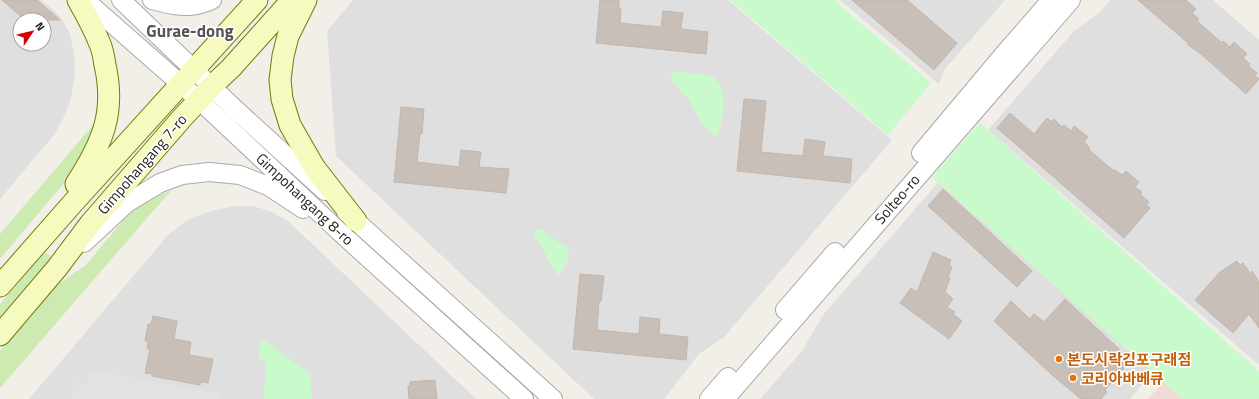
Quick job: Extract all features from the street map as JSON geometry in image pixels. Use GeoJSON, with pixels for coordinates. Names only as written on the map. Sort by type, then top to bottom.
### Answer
{"type":"FeatureCollection","features":[{"type":"Feature","properties":{"kind":"main road"},"geometry":{"type":"LineString","coordinates":[[1,285],[80,178],[91,161],[104,132],[109,105],[108,78],[101,45],[78,0]]}},
{"type":"Feature","properties":{"kind":"main road","name":"Gimpohangang 7-ro"},"geometry":{"type":"LineString","coordinates":[[1,285],[72,204],[257,0]]}},
{"type":"Feature","properties":{"kind":"main road","name":"Gimpohangang 7-ro"},"geometry":{"type":"LineString","coordinates":[[0,335],[57,268],[90,224],[205,93],[231,68],[292,0]]}},
{"type":"Feature","properties":{"kind":"main road"},"geometry":{"type":"LineString","coordinates":[[306,0],[288,36],[283,56],[280,80],[282,99],[290,125],[350,228]]}},
{"type":"Feature","properties":{"kind":"street","name":"Gimpohangang 8-ro"},"geometry":{"type":"LineString","coordinates":[[85,0],[180,84],[205,93]]}},
{"type":"Feature","properties":{"kind":"street","name":"Gimpohangang 8-ro"},"geometry":{"type":"LineString","coordinates":[[121,0],[194,69],[205,93],[350,228],[524,399]]}},
{"type":"Feature","properties":{"kind":"street"},"geometry":{"type":"LineString","coordinates":[[152,0],[172,5],[197,5],[212,0]]}},
{"type":"Feature","properties":{"kind":"street","name":"Solteo-ro"},"geometry":{"type":"LineString","coordinates":[[709,399],[1052,0]]}},
{"type":"Feature","properties":{"kind":"street","name":"Solteo-ro"},"geometry":{"type":"LineString","coordinates":[[725,399],[1071,0]]}},
{"type":"Feature","properties":{"kind":"street"},"geometry":{"type":"LineString","coordinates":[[57,268],[127,203],[160,183],[182,175],[209,172],[240,175],[268,186],[350,228]]}},
{"type":"Feature","properties":{"kind":"street","name":"Gimpohangang 8-ro"},"geometry":{"type":"LineString","coordinates":[[350,228],[553,399]]}},
{"type":"Feature","properties":{"kind":"shaded area"},"geometry":{"type":"Polygon","coordinates":[[[0,0],[42,0],[59,15],[69,32],[74,52],[75,74],[71,98],[64,117],[54,135],[0,199],[0,0]]]}},
{"type":"Feature","properties":{"kind":"shaded area"},"geometry":{"type":"Polygon","coordinates":[[[353,0],[728,0],[892,140],[724,337],[699,354],[664,399],[594,399],[336,156],[327,31],[353,0]]]}},
{"type":"Feature","properties":{"kind":"shaded area"},"geometry":{"type":"Polygon","coordinates":[[[840,0],[1005,0],[945,69],[939,84],[840,0]]]}},
{"type":"Feature","properties":{"kind":"shaded area"},"geometry":{"type":"Polygon","coordinates":[[[1110,0],[1213,0],[1259,40],[1259,365],[988,130],[1074,31],[1098,14],[1110,0]]]}},
{"type":"Feature","properties":{"kind":"shaded area"},"geometry":{"type":"Polygon","coordinates":[[[942,178],[1154,371],[1130,399],[760,399],[802,351],[823,315],[942,178]]]}},
{"type":"Feature","properties":{"kind":"shaded area"},"geometry":{"type":"Polygon","coordinates":[[[235,206],[252,206],[270,211],[288,221],[476,399],[29,399],[169,234],[185,222],[197,216],[235,206]]]}},
{"type":"Feature","properties":{"kind":"shaded area"},"geometry":{"type":"Polygon","coordinates":[[[89,370],[221,393],[220,399],[71,399],[74,382],[87,384],[89,370]]]}},
{"type":"Feature","properties":{"kind":"shaded area"},"geometry":{"type":"Polygon","coordinates":[[[1164,381],[1185,399],[1148,399],[1164,381]]]}},
{"type":"Feature","properties":{"kind":"green space"},"geometry":{"type":"Polygon","coordinates":[[[730,0],[834,0],[931,83],[888,135],[730,0]]]}},
{"type":"Feature","properties":{"kind":"green space"},"geometry":{"type":"Polygon","coordinates":[[[672,72],[704,74],[712,77],[718,82],[723,97],[723,115],[716,138],[702,123],[688,99],[671,80],[672,72]]]}},
{"type":"Feature","properties":{"kind":"green space"},"geometry":{"type":"Polygon","coordinates":[[[980,123],[1259,371],[1259,399],[1182,399],[932,177],[980,123]]]}},
{"type":"Feature","properties":{"kind":"green space"},"geometry":{"type":"Polygon","coordinates":[[[93,125],[96,125],[80,164],[0,259],[0,234],[93,125]]]}},
{"type":"Feature","properties":{"kind":"green space"},"geometry":{"type":"Polygon","coordinates":[[[172,190],[0,388],[0,351],[57,285],[86,265],[126,217],[139,204],[172,190]]]}},
{"type":"Feature","properties":{"kind":"green space"},"geometry":{"type":"Polygon","coordinates":[[[537,229],[541,229],[549,236],[569,248],[567,264],[563,267],[562,273],[559,275],[553,268],[533,235],[537,229]]]}},
{"type":"Feature","properties":{"kind":"green space"},"geometry":{"type":"Polygon","coordinates":[[[45,253],[50,256],[49,261],[0,317],[0,304],[45,253]]]}},
{"type":"Feature","properties":{"kind":"green space"},"geometry":{"type":"Polygon","coordinates":[[[263,340],[310,373],[312,399],[264,399],[266,363],[263,359],[259,359],[260,343],[263,340]]]}},
{"type":"Feature","properties":{"kind":"building"},"geometry":{"type":"Polygon","coordinates":[[[2,0],[37,0],[51,12],[16,12],[2,0]]]}},
{"type":"Feature","properties":{"kind":"building"},"geometry":{"type":"Polygon","coordinates":[[[600,0],[619,0],[619,9],[621,9],[620,23],[661,27],[663,11],[683,13],[681,29],[708,32],[706,54],[596,43],[600,0]]]}},
{"type":"Feature","properties":{"kind":"building"},"geometry":{"type":"Polygon","coordinates":[[[852,0],[907,0],[957,43],[934,70],[852,0]]]}},
{"type":"Feature","properties":{"kind":"building"},"geometry":{"type":"Polygon","coordinates":[[[1138,0],[1186,0],[1196,9],[1192,13],[1199,19],[1197,21],[1222,43],[1223,41],[1230,47],[1234,42],[1247,54],[1243,58],[1250,64],[1248,66],[1257,73],[1255,76],[1259,79],[1246,94],[1138,0]]]}},
{"type":"Feature","properties":{"kind":"building"},"geometry":{"type":"Polygon","coordinates":[[[52,13],[60,20],[52,20],[52,13]]]}},
{"type":"Feature","properties":{"kind":"building"},"geometry":{"type":"Polygon","coordinates":[[[744,99],[766,101],[761,152],[803,156],[805,139],[825,142],[823,156],[852,159],[850,183],[737,171],[744,99]]]}},
{"type":"Feature","properties":{"kind":"building"},"geometry":{"type":"Polygon","coordinates":[[[401,107],[424,109],[422,134],[420,134],[417,162],[459,167],[461,150],[481,152],[479,167],[509,169],[506,193],[394,182],[401,107]]]}},
{"type":"Feature","properties":{"kind":"building"},"geometry":{"type":"Polygon","coordinates":[[[1010,113],[1034,134],[1047,118],[1052,122],[1054,119],[1062,127],[1064,125],[1071,131],[1074,126],[1088,137],[1084,142],[1090,148],[1089,150],[1114,171],[1115,170],[1122,175],[1126,171],[1139,182],[1135,187],[1142,192],[1140,194],[1149,202],[1146,204],[1150,208],[1124,238],[997,128],[1010,113]]]}},
{"type":"Feature","properties":{"kind":"building"},"geometry":{"type":"Polygon","coordinates":[[[943,189],[1032,271],[1017,287],[928,206],[943,189]]]}},
{"type":"Feature","properties":{"kind":"building"},"geometry":{"type":"Polygon","coordinates":[[[933,252],[951,260],[949,265],[952,267],[948,277],[950,278],[945,292],[953,299],[947,307],[955,312],[953,314],[962,321],[949,339],[900,303],[911,288],[917,292],[933,252]]]}},
{"type":"Feature","properties":{"kind":"building"},"geometry":{"type":"Polygon","coordinates":[[[1237,261],[1240,265],[1243,263],[1250,273],[1252,271],[1259,282],[1259,328],[1249,314],[1233,333],[1195,300],[1220,272],[1237,261]]]}},
{"type":"Feature","properties":{"kind":"building"},"geometry":{"type":"Polygon","coordinates":[[[580,274],[604,276],[601,301],[599,301],[597,330],[639,334],[640,317],[660,319],[659,334],[688,337],[686,360],[573,349],[580,274]]]}},
{"type":"Feature","properties":{"kind":"building"},"geometry":{"type":"Polygon","coordinates":[[[1065,299],[1131,360],[1105,390],[1107,392],[1101,399],[1081,399],[1051,374],[994,321],[1011,301],[1030,319],[1034,314],[1044,322],[1065,299]]]}},
{"type":"Feature","properties":{"kind":"building"},"geometry":{"type":"Polygon","coordinates":[[[153,316],[177,321],[174,339],[191,342],[189,355],[213,359],[208,383],[201,382],[200,385],[152,376],[152,374],[145,373],[150,349],[147,349],[148,342],[145,341],[148,324],[151,324],[153,316]]]}},
{"type":"Feature","properties":{"kind":"building"},"geometry":{"type":"Polygon","coordinates":[[[435,380],[437,399],[409,399],[408,386],[410,386],[410,382],[435,380]]]}},
{"type":"Feature","properties":{"kind":"place","name":"본도시락김포구래점"},"geometry":{"type":"Point","coordinates":[1059,359]}},
{"type":"Feature","properties":{"kind":"place","name":"코리아바베큐"},"geometry":{"type":"Point","coordinates":[1073,378]}},
{"type":"Feature","properties":{"kind":"district","name":"Gurae-dong"},"geometry":{"type":"Point","coordinates":[190,31]}}]}
